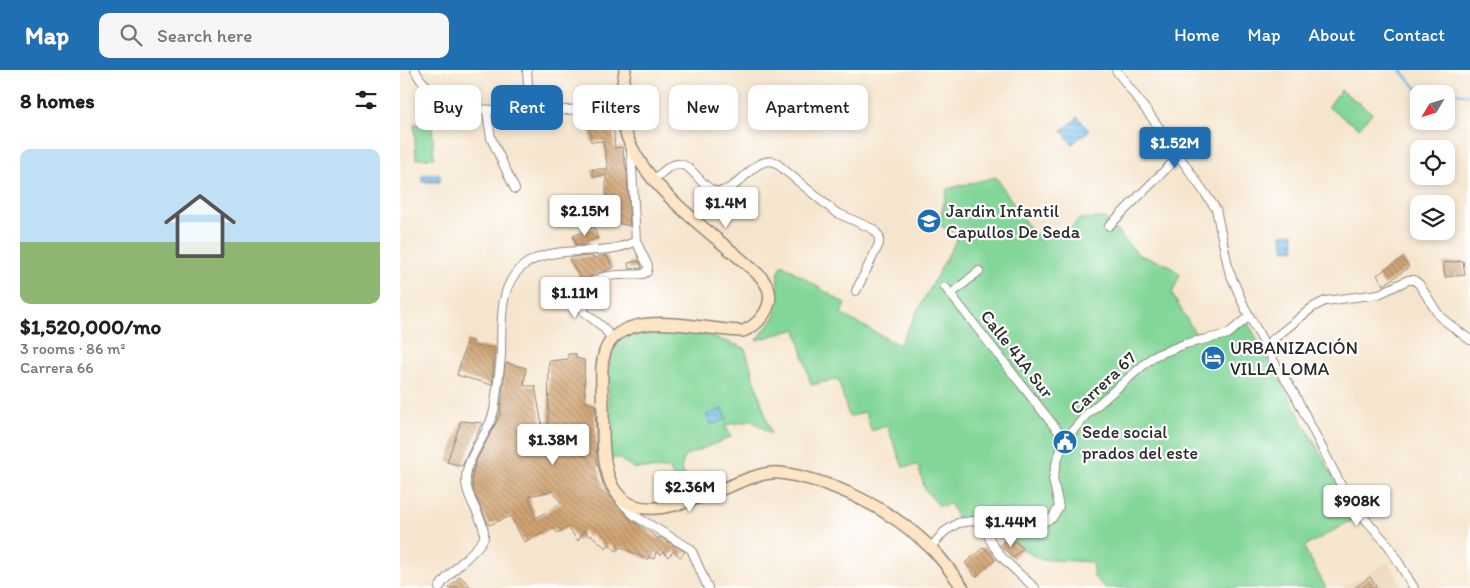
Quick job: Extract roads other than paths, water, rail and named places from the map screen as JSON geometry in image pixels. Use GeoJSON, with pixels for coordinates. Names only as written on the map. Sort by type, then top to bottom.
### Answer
{"type":"FeatureCollection","features":[{"type":"Feature","properties":{"kind":"main road"},"geometry":{"type":"LineString","coordinates":[[623,85],[625,70]]}},
{"type":"Feature","properties":{"kind":"main road"},"geometry":{"type":"LineString","coordinates":[[625,130],[631,150],[654,179],[710,233],[761,277],[769,292],[767,308],[761,319],[752,328],[743,331],[653,323],[636,324],[626,328],[612,339],[605,353],[602,371],[604,461],[613,489],[630,503],[656,508],[682,502],[759,476],[780,473],[814,481],[878,506],[931,547],[963,588]]}},
{"type":"Feature","properties":{"kind":"street"},"geometry":{"type":"LineString","coordinates":[[415,70],[420,79],[439,98],[460,108],[491,112]]}},
{"type":"Feature","properties":{"kind":"street"},"geometry":{"type":"LineString","coordinates":[[527,70],[528,85]]}},
{"type":"Feature","properties":{"kind":"street"},"geometry":{"type":"LineString","coordinates":[[1116,70],[1216,209],[1229,271],[1249,316],[1277,367],[1294,393],[1344,491],[1353,505],[1388,545],[1414,588]]}},
{"type":"Feature","properties":{"kind":"street"},"geometry":{"type":"LineString","coordinates":[[487,112],[491,138],[515,189]]}},
{"type":"Feature","properties":{"kind":"street"},"geometry":{"type":"LineString","coordinates":[[612,339],[603,327],[584,312],[583,296],[587,286],[609,275],[643,274],[647,272],[648,266],[636,241],[631,150]]}},
{"type":"Feature","properties":{"kind":"street"},"geometry":{"type":"LineString","coordinates":[[1109,226],[1179,156]]}},
{"type":"Feature","properties":{"kind":"street"},"geometry":{"type":"LineString","coordinates":[[654,179],[673,165],[682,165],[689,168],[710,189],[722,191],[732,186],[762,162],[768,160],[775,162],[835,212],[873,230],[879,236],[879,244],[856,291]]}},
{"type":"Feature","properties":{"kind":"street"},"geometry":{"type":"LineString","coordinates":[[439,588],[457,565],[481,544],[484,538],[483,527],[469,498],[465,479],[473,457],[494,416],[501,355],[500,335],[503,302],[508,285],[516,272],[529,262],[570,252],[621,248],[636,241]]}},
{"type":"Feature","properties":{"kind":"street"},"geometry":{"type":"LineString","coordinates":[[951,294],[979,271]]}},
{"type":"Feature","properties":{"kind":"street"},"geometry":{"type":"LineString","coordinates":[[1266,345],[1313,307],[1325,302],[1379,294],[1408,280],[1414,280],[1419,284],[1440,317],[1470,340]]}},
{"type":"Feature","properties":{"kind":"street","name":"Calle 41A Sur"},"geometry":{"type":"LineString","coordinates":[[945,287],[1065,440]]}},
{"type":"Feature","properties":{"kind":"street","name":"Carrera 67"},"geometry":{"type":"LineString","coordinates":[[931,547],[944,532],[958,523],[973,521],[1039,524],[1052,518],[1059,507],[1053,479],[1057,460],[1065,440],[1087,414],[1154,356],[1185,344],[1228,334],[1249,316]]}},
{"type":"Feature","properties":{"kind":"street"},"geometry":{"type":"LineString","coordinates":[[613,489],[616,497],[635,516],[691,549],[708,588]]}},
{"type":"Feature","properties":{"kind":"street"},"geometry":{"type":"LineString","coordinates":[[984,523],[988,540],[999,554],[1035,588]]}},
{"type":"Feature","properties":{"kind":"water"},"geometry":{"type":"Polygon","coordinates":[[[1078,117],[1089,131],[1072,144],[1062,131],[1078,117]]]}},
{"type":"Feature","properties":{"kind":"water"},"geometry":{"type":"Polygon","coordinates":[[[440,174],[440,182],[422,182],[422,175],[440,174]]]}},
{"type":"Feature","properties":{"kind":"water"},"geometry":{"type":"Polygon","coordinates":[[[1293,233],[1295,249],[1285,250],[1281,234],[1293,233]]]}},
{"type":"Feature","properties":{"kind":"water"},"geometry":{"type":"Polygon","coordinates":[[[723,409],[727,419],[711,425],[706,415],[723,409]]]}},
{"type":"Feature","properties":{"kind":"waterway"},"geometry":{"type":"LineString","coordinates":[[1401,70],[1416,88],[1470,95]]}},
{"type":"Feature","properties":{"kind":"place","name":"Jardin Infantil Capullos De Seda"},"geometry":{"type":"Point","coordinates":[929,221]}},
{"type":"Feature","properties":{"kind":"place","name":"URBANIZACIÓN VILLA LOMA"},"geometry":{"type":"Point","coordinates":[1213,358]}},
{"type":"Feature","properties":{"kind":"place","name":"Sede social prados del este"},"geometry":{"type":"Point","coordinates":[1065,442]}}]}
